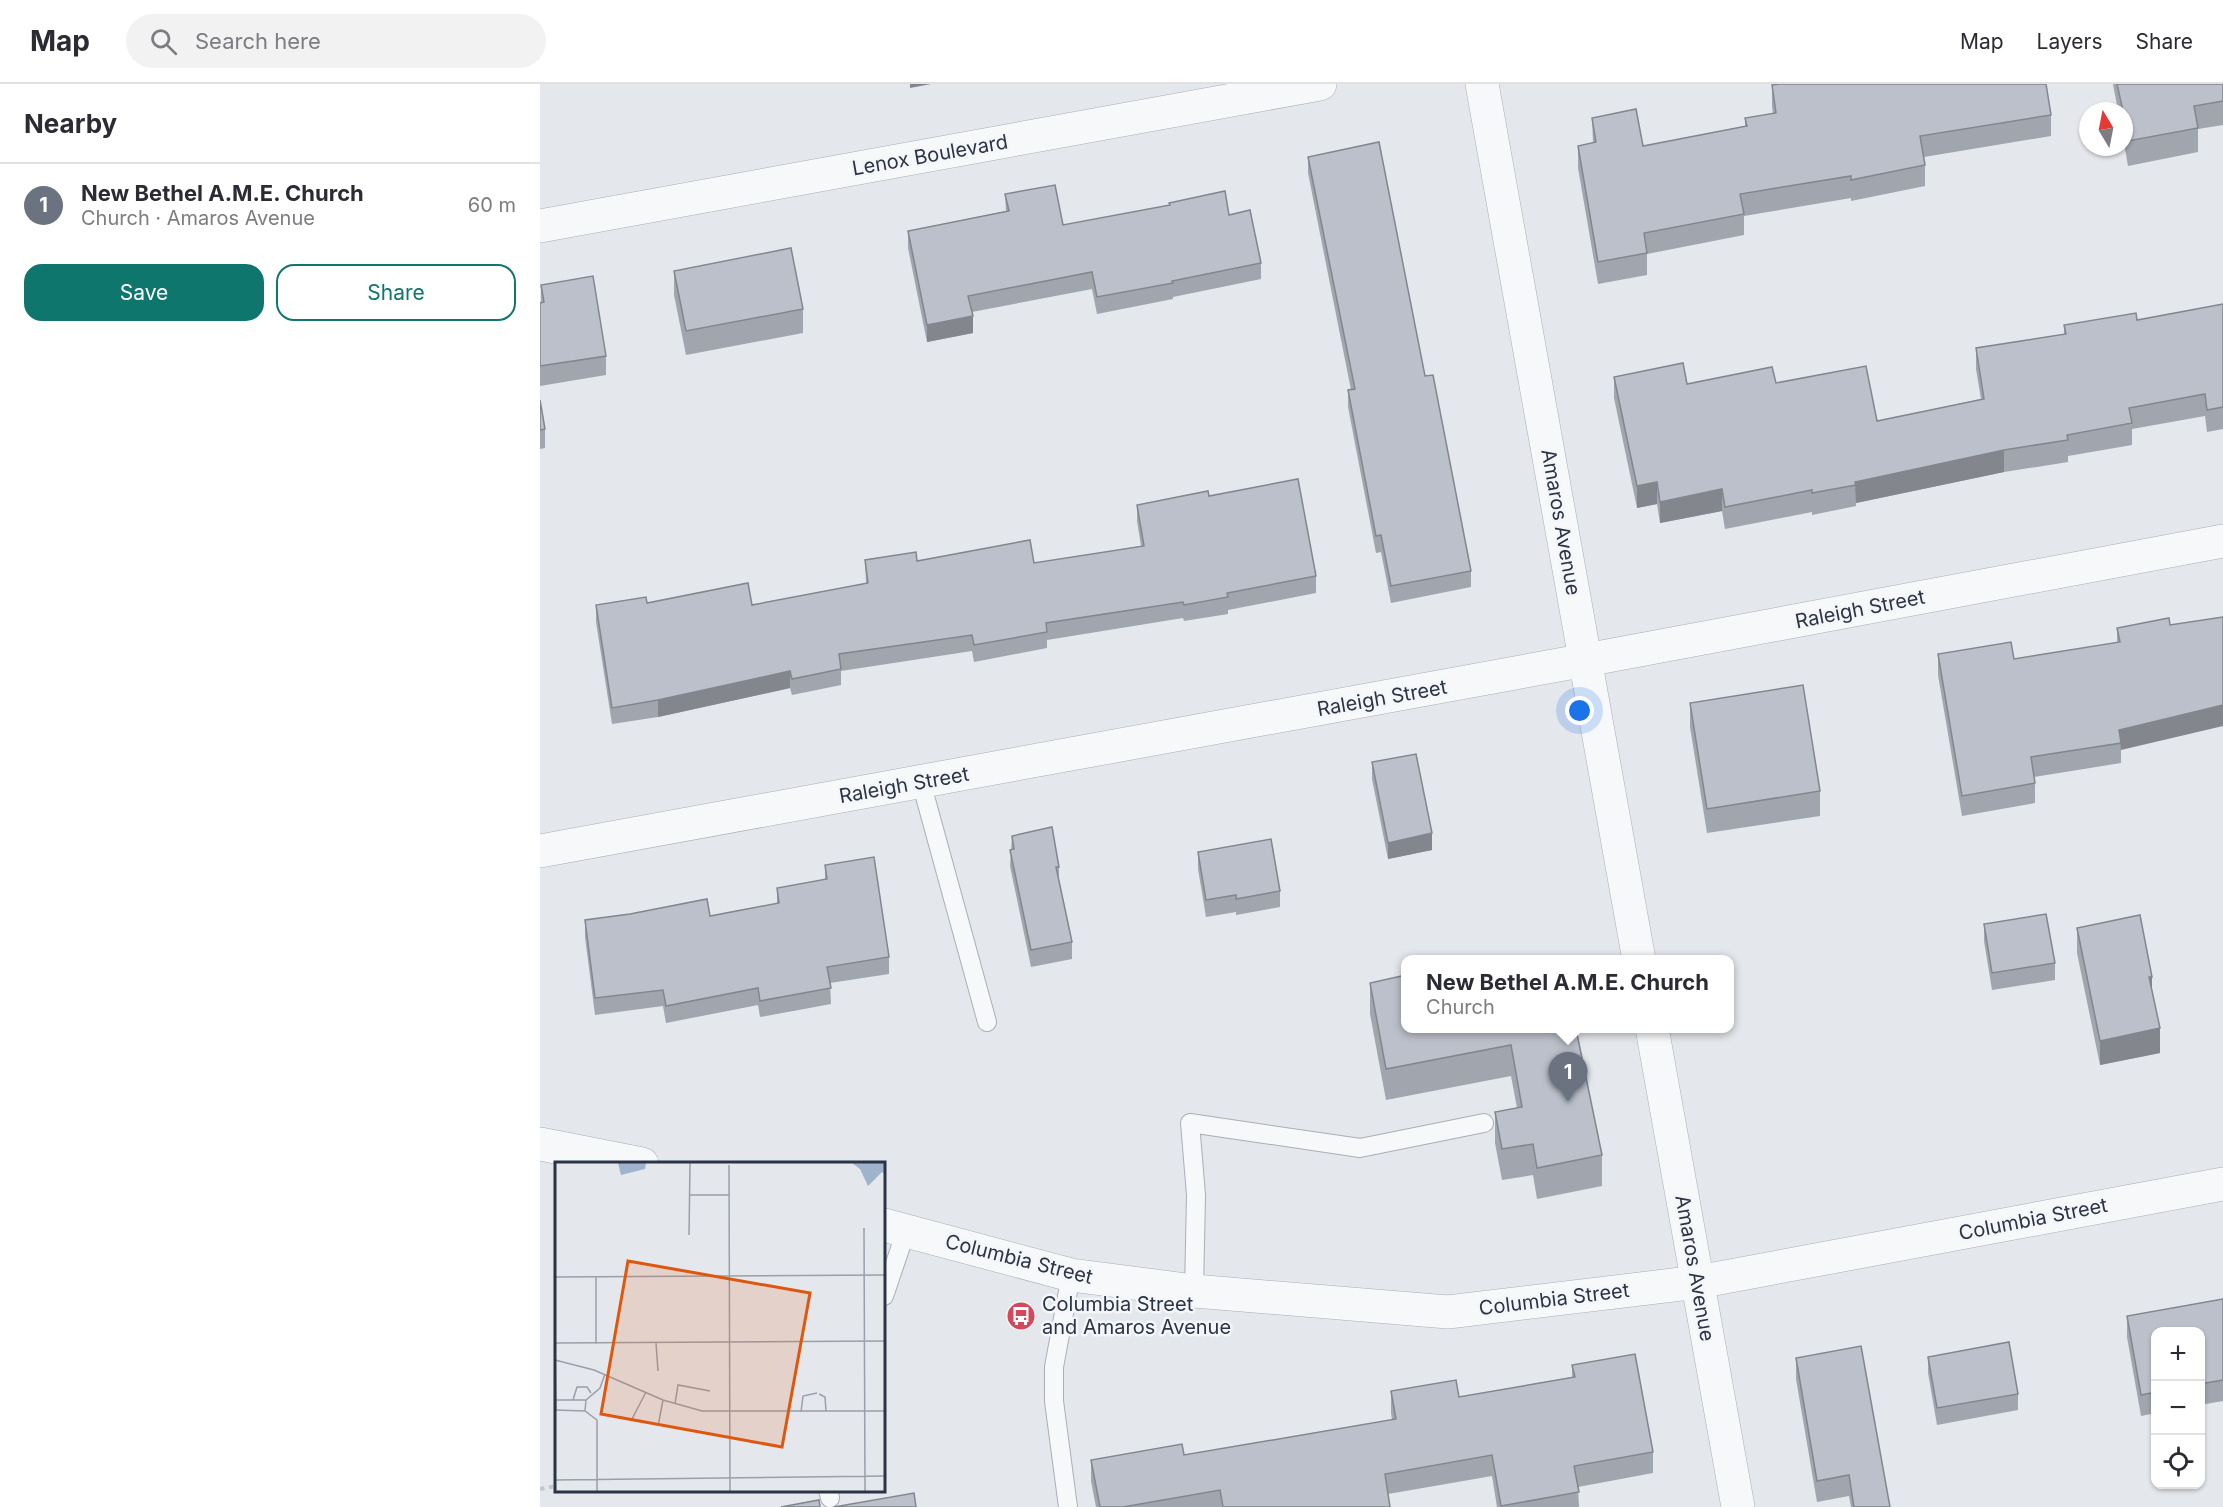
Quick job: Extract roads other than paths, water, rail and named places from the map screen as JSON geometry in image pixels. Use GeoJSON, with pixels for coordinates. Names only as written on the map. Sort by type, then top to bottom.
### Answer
{"type":"FeatureCollection","features":[{"type":"Feature","properties":{"kind":"street","name":"Lenox Boulevard"},"geometry":{"type":"LineString","coordinates":[[540,226],[1320,84]]}},
{"type":"Feature","properties":{"kind":"street","name":"Amaros Avenue"},"geometry":{"type":"LineString","coordinates":[[1482,84],[1638,955]]}},
{"type":"Feature","properties":{"kind":"street","name":"Raleigh Street"},"geometry":{"type":"LineString","coordinates":[[540,851],[2223,541]]}},
{"type":"Feature","properties":{"kind":"street","name":"Amaros Avenue"},"geometry":{"type":"LineString","coordinates":[[1653,1033],[1738,1507]]}},
{"type":"Feature","properties":{"kind":"street"},"geometry":{"type":"LineString","coordinates":[[540,1144],[632,1162]]}},
{"type":"Feature","properties":{"kind":"street","name":"Columbia Street"},"geometry":{"type":"LineString","coordinates":[[895,1228],[1071,1275],[1194,1291],[1448,1312],[1698,1282],[2223,1184]]}},
{"type":"Feature","properties":{"kind":"lane"},"geometry":{"type":"LineString","coordinates":[[921,782],[987,1022]]}},
{"type":"Feature","properties":{"kind":"lane"},"geometry":{"type":"LineString","coordinates":[[1194,1291],[1196,1195],[1190,1123],[1360,1148],[1484,1123]]}},
{"type":"Feature","properties":{"kind":"lane"},"geometry":{"type":"LineString","coordinates":[[885,1290],[895,1228]]}},
{"type":"Feature","properties":{"kind":"lane"},"geometry":{"type":"LineString","coordinates":[[1068,1507],[1054,1401],[1054,1367],[1071,1275]]}},
{"type":"Feature","properties":{"kind":"place","name":"New Bethel A.M.E. Church"},"geometry":{"type":"Point","coordinates":[1568,1102]}},
{"type":"Feature","properties":{"kind":"place","name":"Columbia Street and Amaros Avenue"},"geometry":{"type":"Point","coordinates":[1021,1316]}}]}
